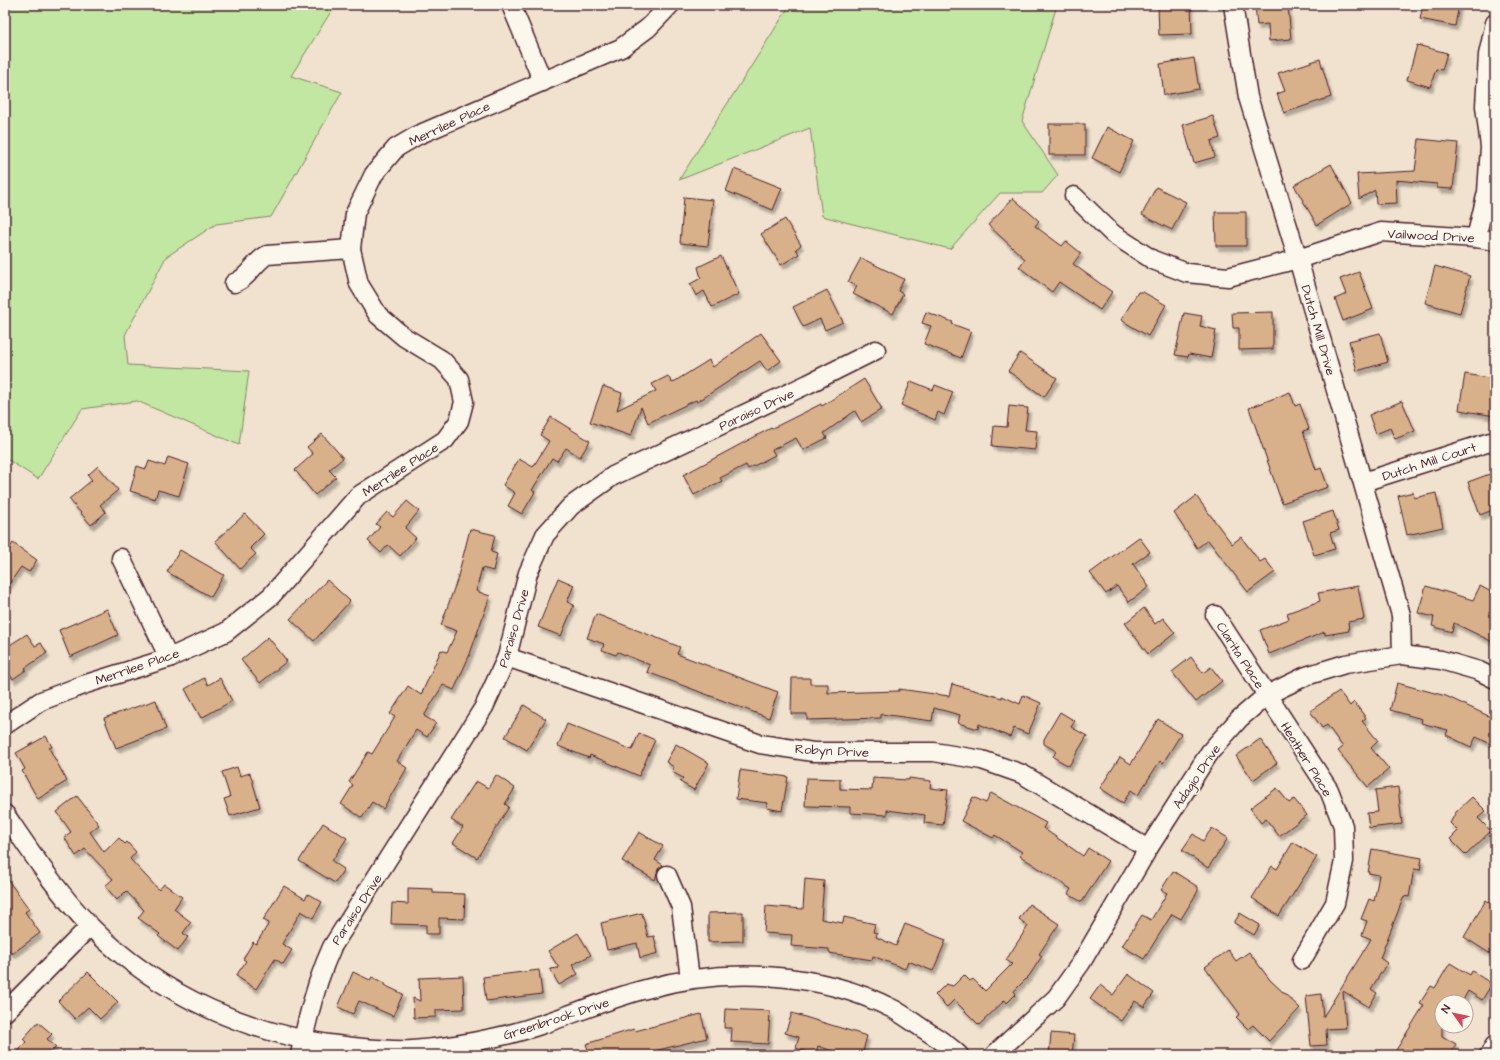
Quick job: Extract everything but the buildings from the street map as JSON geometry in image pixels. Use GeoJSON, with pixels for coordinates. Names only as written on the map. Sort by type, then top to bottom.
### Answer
{"type":"FeatureCollection","features":[{"type":"Feature","properties":{"kind":"street"},"geometry":{"type":"LineString","coordinates":[[511,5],[543,82]]}},
{"type":"Feature","properties":{"kind":"street","name":"Merrilee Place"},"geometry":{"type":"LineString","coordinates":[[5,725],[41,701],[86,684],[169,658],[226,632],[265,600],[358,496],[445,440],[459,421],[464,402],[459,379],[442,360],[404,337],[378,315],[358,284],[351,249],[355,213],[374,174],[396,148],[418,135],[621,48],[648,28],[670,5]]}},
{"type":"Feature","properties":{"kind":"street","name":"Dutch Mill Drive"},"geometry":{"type":"LineString","coordinates":[[1233,5],[1248,97],[1298,259],[1401,615],[1402,655]]}},
{"type":"Feature","properties":{"kind":"street"},"geometry":{"type":"LineString","coordinates":[[1476,238],[1487,192],[1490,147],[1486,98],[1488,55],[1495,23]]}},
{"type":"Feature","properties":{"kind":"street","name":"Vailwood Drive"},"geometry":{"type":"LineString","coordinates":[[1074,196],[1113,234],[1153,260],[1187,273],[1228,278],[1298,259],[1381,232],[1476,238],[1495,241]]}},
{"type":"Feature","properties":{"kind":"street"},"geometry":{"type":"LineString","coordinates":[[234,283],[244,278],[256,263],[266,255],[351,249]]}},
{"type":"Feature","properties":{"kind":"street","name":"Paraiso Drive"},"geometry":{"type":"LineString","coordinates":[[301,1048],[321,970],[332,947],[484,707],[507,658],[528,573],[546,535],[571,506],[613,476],[808,384],[876,350]]}},
{"type":"Feature","properties":{"kind":"street","name":"Dutch Mill Court"},"geometry":{"type":"LineString","coordinates":[[1363,482],[1490,442],[1495,442]]}},
{"type":"Feature","properties":{"kind":"street"},"geometry":{"type":"LineString","coordinates":[[121,558],[169,658]]}},
{"type":"Feature","properties":{"kind":"street","name":"Clarita Place"},"geometry":{"type":"LineString","coordinates":[[1215,615],[1267,695]]}},
{"type":"Feature","properties":{"kind":"street","name":"Adagio Drive"},"geometry":{"type":"LineString","coordinates":[[994,1055],[1056,998],[1081,963],[1148,849],[1210,752],[1239,719],[1267,695],[1306,676],[1346,664],[1402,655],[1442,660],[1479,671],[1495,679]]}},
{"type":"Feature","properties":{"kind":"street","name":"Robyn Drive"},"geometry":{"type":"LineString","coordinates":[[507,658],[760,744],[813,752],[934,752],[982,760],[1022,774],[1148,849]]}},
{"type":"Feature","properties":{"kind":"street","name":"Heather Place"},"geometry":{"type":"LineString","coordinates":[[1267,695],[1329,790],[1342,826],[1344,861],[1336,903],[1302,960]]}},
{"type":"Feature","properties":{"kind":"street","name":"Greenbrook Drive"},"geometry":{"type":"LineString","coordinates":[[5,814],[63,897],[111,946],[152,977],[191,1000],[301,1048],[411,1050],[453,1045],[528,1030],[621,996],[648,988],[690,979],[743,976],[788,978],[824,984],[863,996],[894,1010],[959,1055]]}},
{"type":"Feature","properties":{"kind":"street"},"geometry":{"type":"LineString","coordinates":[[667,875],[682,907],[690,979]]}},
{"type":"Feature","properties":{"kind":"street"},"geometry":{"type":"LineString","coordinates":[[5,1012],[90,926]]}},
{"type":"Feature","properties":{"kind":"street"},"geometry":{"type":"LineString","coordinates":[[1489,1055],[1495,1045]]}},
{"type":"Feature","properties":{"kind":"green space"},"geometry":{"type":"Polygon","coordinates":[[[5,5],[335,5],[291,76],[342,92],[271,217],[216,224],[166,257],[125,335],[128,365],[249,371],[239,445],[137,401],[82,409],[38,479],[5,458],[5,5]]]}},
{"type":"Feature","properties":{"kind":"green space"},"geometry":{"type":"Polygon","coordinates":[[[790,5],[1057,5],[1022,121],[1058,175],[1042,193],[1000,193],[950,249],[822,216],[810,128],[679,180],[790,5]]]}}]}
